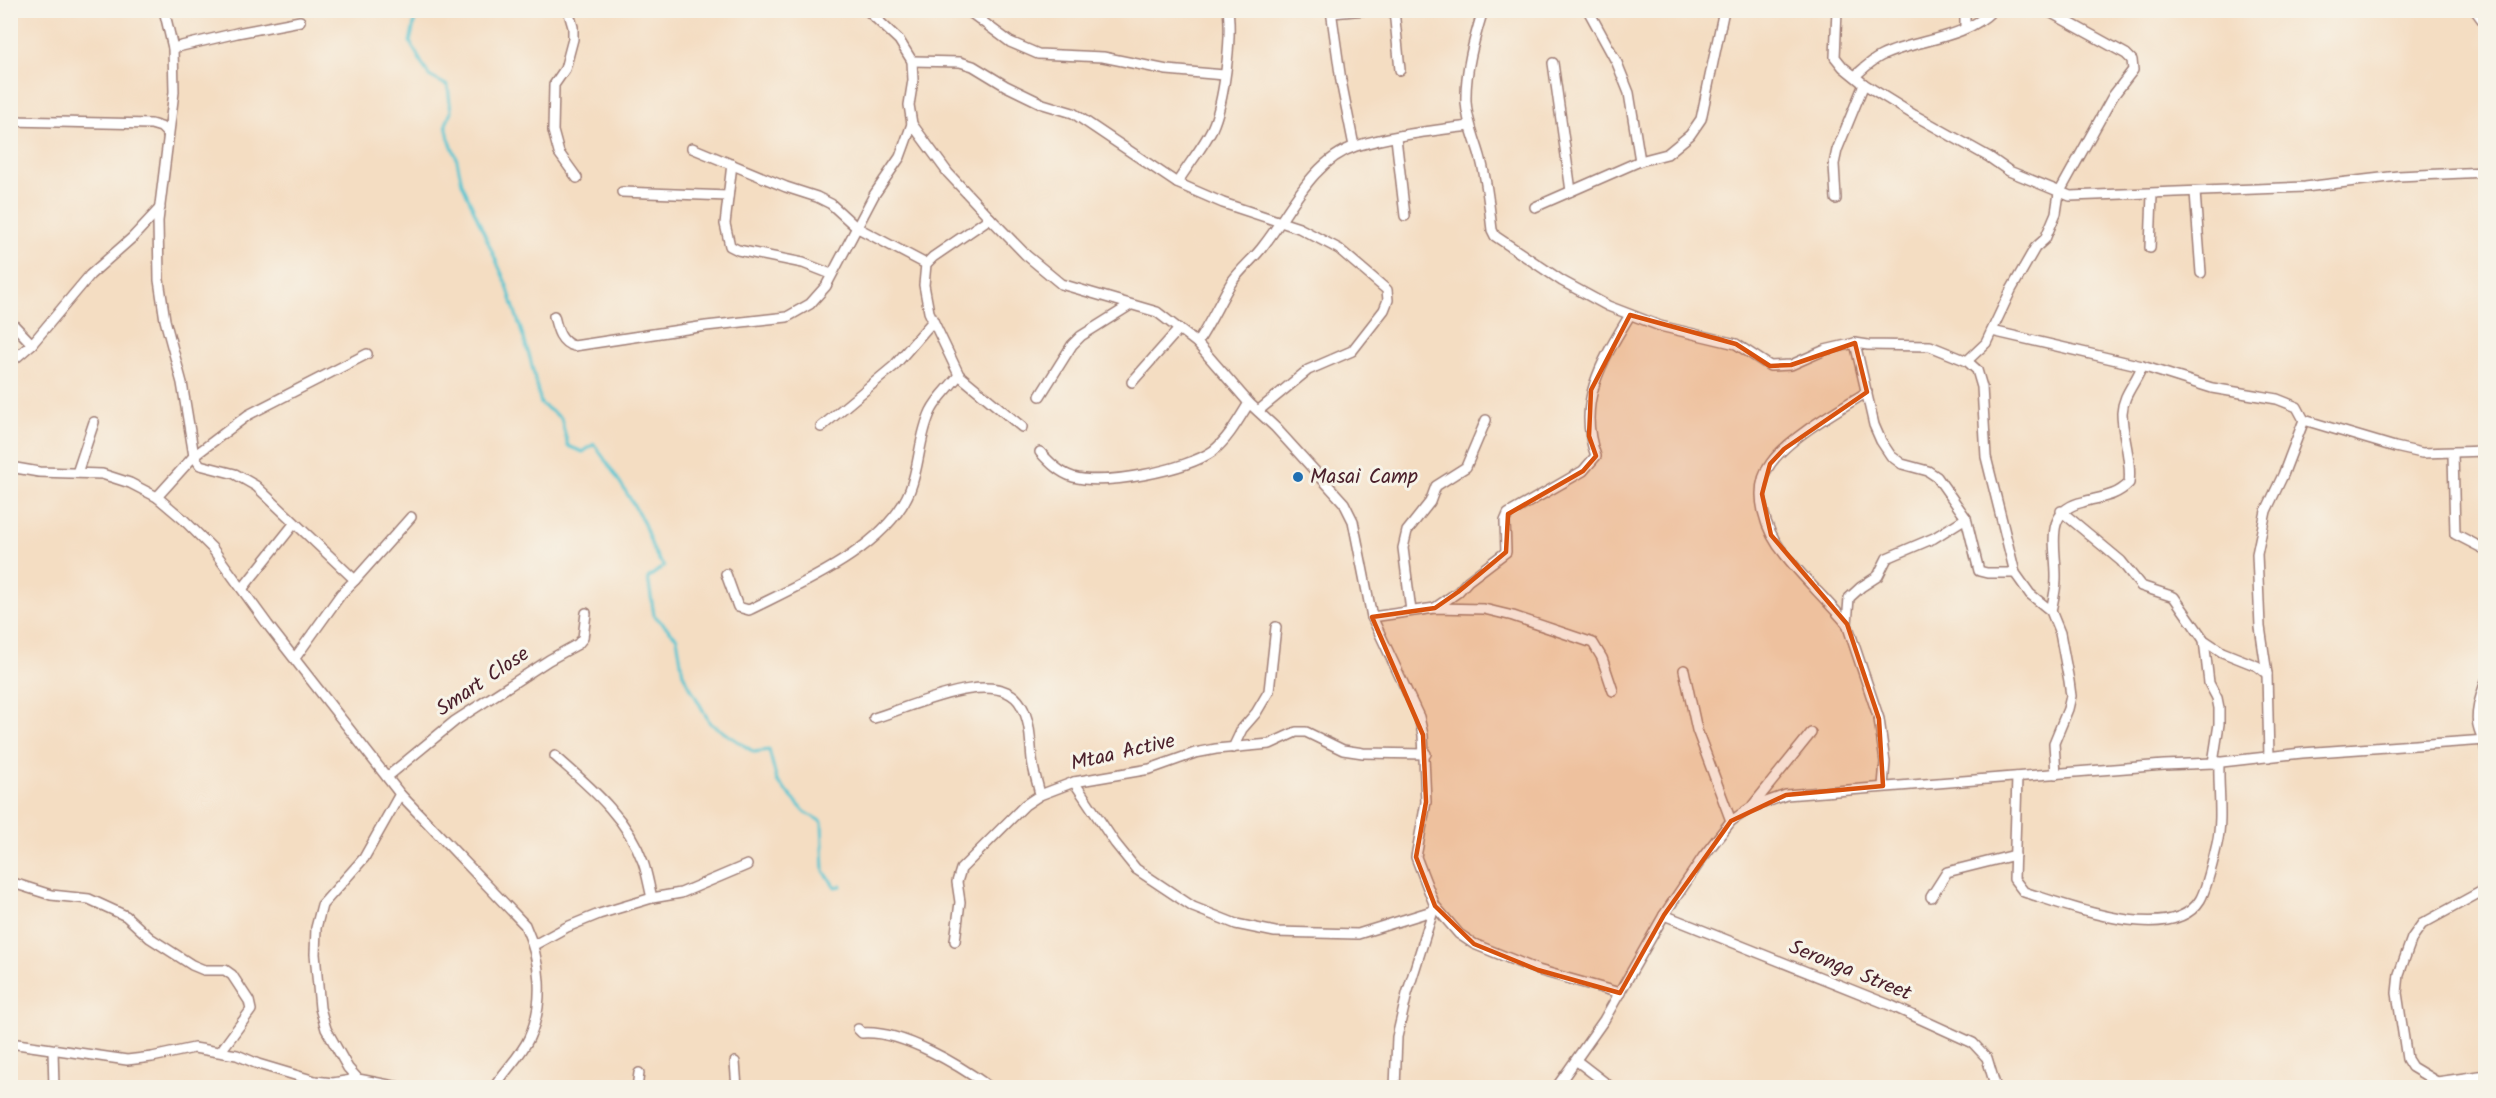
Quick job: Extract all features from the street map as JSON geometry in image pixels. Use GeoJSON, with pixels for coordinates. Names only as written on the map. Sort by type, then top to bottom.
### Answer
{"type":"FeatureCollection","features":[{"type":"Feature","properties":{"kind":"street"},"geometry":{"type":"LineString","coordinates":[[164,10],[173,48],[174,92],[167,133],[160,208],[159,280],[165,320],[182,383],[194,456],[200,465],[235,474],[256,486],[355,580]]}},
{"type":"Feature","properties":{"kind":"street"},"geometry":{"type":"LineString","coordinates":[[568,10],[573,27],[573,39],[565,69],[554,85],[553,132],[559,153],[577,178]]}},
{"type":"Feature","properties":{"kind":"street"},"geometry":{"type":"LineString","coordinates":[[867,10],[899,40],[912,61],[913,80],[909,105],[912,124],[948,173],[990,218],[1026,255],[1061,284],[1129,306],[1157,312],[1197,342],[1249,402],[1344,503],[1353,521],[1372,617],[1419,717],[1426,754],[1426,802],[1416,857],[1434,908],[1459,934],[1474,944],[1539,970],[1620,993]]}},
{"type":"Feature","properties":{"kind":"street"},"geometry":{"type":"LineString","coordinates":[[967,10],[1010,42],[1038,54],[1103,57],[1167,70],[1224,75]]}},
{"type":"Feature","properties":{"kind":"street"},"geometry":{"type":"LineString","coordinates":[[1177,183],[1212,129],[1219,109],[1230,36],[1228,10]]}},
{"type":"Feature","properties":{"kind":"street"},"geometry":{"type":"LineString","coordinates":[[1354,147],[1331,12],[1365,10]]}},
{"type":"Feature","properties":{"kind":"street"},"geometry":{"type":"LineString","coordinates":[[1394,10],[1400,70]]}},
{"type":"Feature","properties":{"kind":"street"},"geometry":{"type":"LineString","coordinates":[[1482,10],[1472,47],[1466,101],[1469,126],[1480,155],[1487,186],[1492,230],[1495,236],[1562,281],[1608,306],[1660,326],[1736,344],[1770,366],[1791,366],[1825,350],[1855,343],[1930,346],[1967,361],[1977,370],[1982,387],[1986,457],[2014,573],[2030,594],[2051,611],[2060,633],[2071,696],[2055,743],[2056,774]]}},
{"type":"Feature","properties":{"kind":"street"},"geometry":{"type":"LineString","coordinates":[[1588,10],[1617,63],[1629,93],[1640,161]]}},
{"type":"Feature","properties":{"kind":"street"},"geometry":{"type":"LineString","coordinates":[[1534,207],[1640,161],[1667,154],[1690,135],[1701,119],[1724,10]]}},
{"type":"Feature","properties":{"kind":"street"},"geometry":{"type":"LineString","coordinates":[[1837,10],[1835,57],[1843,67],[1864,84],[2009,171],[2070,196],[2305,187],[2398,176],[2486,172]]}},
{"type":"Feature","properties":{"kind":"street"},"geometry":{"type":"LineString","coordinates":[[1965,10],[1965,28]]}},
{"type":"Feature","properties":{"kind":"street"},"geometry":{"type":"LineString","coordinates":[[1855,76],[1881,57],[1950,36],[1984,19],[1993,10]]}},
{"type":"Feature","properties":{"kind":"street"},"geometry":{"type":"LineString","coordinates":[[1967,361],[1986,342],[2011,290],[2035,248],[2045,239],[2056,213],[2059,193],[2113,96],[2134,66],[2126,54],[2046,10]]}},
{"type":"Feature","properties":{"kind":"street"},"geometry":{"type":"LineString","coordinates":[[2475,10],[2486,25]]}},
{"type":"Feature","properties":{"kind":"street"},"geometry":{"type":"LineString","coordinates":[[173,48],[300,21]]}},
{"type":"Feature","properties":{"kind":"street"},"geometry":{"type":"LineString","coordinates":[[912,61],[960,62],[973,66],[1006,86],[1043,104],[1084,119],[1177,183],[1223,203],[1299,228],[1339,249],[1387,290],[1388,300],[1384,310],[1352,351],[1308,370],[1258,411]]}},
{"type":"Feature","properties":{"kind":"street"},"geometry":{"type":"LineString","coordinates":[[1553,63],[1571,191]]}},
{"type":"Feature","properties":{"kind":"street"},"geometry":{"type":"LineString","coordinates":[[1836,199],[1834,164],[1837,150],[1864,84]]}},
{"type":"Feature","properties":{"kind":"street"},"geometry":{"type":"LineString","coordinates":[[10,121],[151,124],[161,127],[167,133]]}},
{"type":"Feature","properties":{"kind":"street"},"geometry":{"type":"LineString","coordinates":[[554,316],[563,340],[568,345],[574,346],[706,326],[787,317],[810,304],[826,286],[856,227],[900,157],[912,124]]}},
{"type":"Feature","properties":{"kind":"street"},"geometry":{"type":"LineString","coordinates":[[1197,342],[1209,326],[1236,276],[1266,244],[1298,193],[1332,159],[1354,147],[1469,126]]}},
{"type":"Feature","properties":{"kind":"street"},"geometry":{"type":"LineString","coordinates":[[1396,138],[1405,216]]}},
{"type":"Feature","properties":{"kind":"street"},"geometry":{"type":"LineString","coordinates":[[692,148],[831,204],[856,227],[926,264]]}},
{"type":"Feature","properties":{"kind":"street"},"geometry":{"type":"LineString","coordinates":[[732,164],[725,224],[730,246],[738,250],[803,263],[831,274]]}},
{"type":"Feature","properties":{"kind":"street"},"geometry":{"type":"LineString","coordinates":[[622,192],[728,196]]}},
{"type":"Feature","properties":{"kind":"street"},"geometry":{"type":"LineString","coordinates":[[2195,192],[2200,273]]}},
{"type":"Feature","properties":{"kind":"street"},"geometry":{"type":"LineString","coordinates":[[2150,248],[2152,194]]}},
{"type":"Feature","properties":{"kind":"street"},"geometry":{"type":"LineString","coordinates":[[10,363],[32,344],[76,291],[160,208]]}},
{"type":"Feature","properties":{"kind":"street"},"geometry":{"type":"LineString","coordinates":[[990,218],[933,256],[926,264],[924,285],[933,321],[959,375],[1022,427]]}},
{"type":"Feature","properties":{"kind":"street"},"geometry":{"type":"LineString","coordinates":[[1040,396],[1072,345],[1081,336],[1129,306]]}},
{"type":"Feature","properties":{"kind":"street"},"geometry":{"type":"LineString","coordinates":[[1436,608],[1506,552],[1505,521],[1508,514],[1583,471],[1596,456],[1588,436],[1591,390],[1603,359],[1630,315]]}},
{"type":"Feature","properties":{"kind":"street"},"geometry":{"type":"LineString","coordinates":[[10,321],[32,344]]}},
{"type":"Feature","properties":{"kind":"street"},"geometry":{"type":"LineString","coordinates":[[821,427],[894,366],[933,321]]}},
{"type":"Feature","properties":{"kind":"street"},"geometry":{"type":"LineString","coordinates":[[1132,382],[1179,329]]}},
{"type":"Feature","properties":{"kind":"street"},"geometry":{"type":"LineString","coordinates":[[1992,331],[2142,366],[2212,388],[2277,399],[2297,407],[2304,420],[2395,447],[2422,453],[2486,452]]}},
{"type":"Feature","properties":{"kind":"street"},"geometry":{"type":"LineString","coordinates":[[1855,343],[1874,425],[1881,441],[1892,456],[1902,464],[1928,471],[1937,477],[1966,518],[1980,571],[2014,573]]}},
{"type":"Feature","properties":{"kind":"street"},"geometry":{"type":"LineString","coordinates":[[157,497],[194,456],[248,415],[367,354]]}},
{"type":"Feature","properties":{"kind":"street"},"geometry":{"type":"LineString","coordinates":[[2051,611],[2056,580],[2054,541],[2056,520],[2061,511],[2080,502],[2114,495],[2129,483],[2130,471],[2122,412],[2125,396],[2138,378],[2142,366]]}},
{"type":"Feature","properties":{"kind":"street"},"geometry":{"type":"LineString","coordinates":[[726,574],[738,607],[749,610],[829,568],[873,539],[891,521],[909,492],[918,465],[919,448],[932,409],[959,375]]}},
{"type":"Feature","properties":{"kind":"street"},"geometry":{"type":"LineString","coordinates":[[1847,624],[1785,555],[1771,535],[1763,514],[1761,494],[1763,480],[1770,464],[1784,449],[1866,392]]}},
{"type":"Feature","properties":{"kind":"street"},"geometry":{"type":"LineString","coordinates":[[1040,452],[1058,470],[1073,477],[1104,481],[1153,472],[1191,462],[1213,450],[1236,424],[1249,402]]}},
{"type":"Feature","properties":{"kind":"street"},"geometry":{"type":"LineString","coordinates":[[1412,611],[1403,548],[1407,531],[1430,502],[1436,486],[1466,467],[1486,420]]}},
{"type":"Feature","properties":{"kind":"street"},"geometry":{"type":"LineString","coordinates":[[2269,757],[2267,674],[2260,627],[2257,554],[2266,511],[2283,475],[2304,420]]}},
{"type":"Feature","properties":{"kind":"street"},"geometry":{"type":"LineString","coordinates":[[77,473],[94,422]]}},
{"type":"Feature","properties":{"kind":"street"},"geometry":{"type":"LineString","coordinates":[[2453,454],[2455,534],[2486,550]]}},
{"type":"Feature","properties":{"kind":"street"},"geometry":{"type":"LineString","coordinates":[[10,467],[39,472],[102,474],[130,483],[157,497],[212,548],[400,794],[521,921],[534,945],[539,980],[537,1011],[529,1040],[494,1088]]}},
{"type":"Feature","properties":{"kind":"street"},"geometry":{"type":"LineString","coordinates":[[2061,511],[2121,561],[2141,586],[2174,597],[2205,640],[2222,652],[2257,666],[2267,674]]}},
{"type":"Feature","properties":{"kind":"street"},"geometry":{"type":"LineString","coordinates":[[295,658],[342,594],[411,518]]}},
{"type":"Feature","properties":{"kind":"street"},"geometry":{"type":"LineString","coordinates":[[1883,786],[1885,762],[1879,719],[1847,624],[1849,598],[1878,576],[1887,558],[1934,538],[1966,518]]}},
{"type":"Feature","properties":{"kind":"street"},"geometry":{"type":"LineString","coordinates":[[243,588],[294,524]]}},
{"type":"Feature","properties":{"kind":"street"},"geometry":{"type":"LineString","coordinates":[[1372,617],[1436,608],[1484,609],[1549,627],[1593,643],[1602,658],[1613,691]]}},
{"type":"Feature","properties":{"kind":"street","name":"Smart Close"},"geometry":{"type":"LineString","coordinates":[[387,777],[455,721],[549,660],[578,644],[583,638],[586,613]]}},
{"type":"Feature","properties":{"kind":"street"},"geometry":{"type":"LineString","coordinates":[[1233,748],[1242,729],[1256,713],[1269,691],[1276,627]]}},
{"type":"Feature","properties":{"kind":"street"},"geometry":{"type":"LineString","coordinates":[[2016,777],[2014,879],[2024,892],[2133,921],[2177,920],[2199,901],[2218,843],[2216,762],[2219,708],[2217,698],[2209,683],[2205,640]]}},
{"type":"Feature","properties":{"kind":"street"},"geometry":{"type":"LineString","coordinates":[[1684,670],[1697,730],[1731,821]]}},
{"type":"Feature","properties":{"kind":"street"},"geometry":{"type":"LineString","coordinates":[[2486,681],[2477,713],[2478,728],[2485,740],[2486,752]]}},
{"type":"Feature","properties":{"kind":"street"},"geometry":{"type":"LineString","coordinates":[[874,718],[900,711],[955,690],[994,688],[1007,692],[1021,705],[1031,737],[1032,760],[1040,795]]}},
{"type":"Feature","properties":{"kind":"street","name":"Mtaa Active"},"geometry":{"type":"LineString","coordinates":[[955,941],[960,902],[957,882],[961,869],[1025,806],[1040,795],[1074,782],[1150,769],[1216,748],[1270,744],[1296,732],[1305,732],[1344,750],[1363,753],[1426,754]]}},
{"type":"Feature","properties":{"kind":"street"},"geometry":{"type":"LineString","coordinates":[[1556,1088],[1577,1061],[1620,993],[1664,915],[1703,857],[1731,821],[1752,807],[1774,783],[1811,733]]}},
{"type":"Feature","properties":{"kind":"street"},"geometry":{"type":"LineString","coordinates":[[1752,807],[1786,795],[1883,786],[2485,740]]}},
{"type":"Feature","properties":{"kind":"street"},"geometry":{"type":"LineString","coordinates":[[555,756],[617,816],[633,838],[644,862],[652,898]]}},
{"type":"Feature","properties":{"kind":"street"},"geometry":{"type":"LineString","coordinates":[[1074,782],[1115,843],[1136,868],[1193,907],[1236,924],[1275,932],[1358,934],[1434,908]]}},
{"type":"Feature","properties":{"kind":"street"},"geometry":{"type":"LineString","coordinates":[[358,1079],[348,1068],[327,1029],[320,1008],[315,954],[316,928],[322,905],[363,858],[400,794]]}},
{"type":"Feature","properties":{"kind":"street"},"geometry":{"type":"LineString","coordinates":[[1931,897],[1947,873],[2015,855]]}},
{"type":"Feature","properties":{"kind":"street"},"geometry":{"type":"LineString","coordinates":[[534,945],[567,927],[652,898],[681,893],[747,866]]}},
{"type":"Feature","properties":{"kind":"street"},"geometry":{"type":"LineString","coordinates":[[10,882],[51,896],[89,899],[126,916],[150,938],[192,965],[204,970],[225,970],[232,975],[249,1001],[251,1010],[221,1051]]}},
{"type":"Feature","properties":{"kind":"street"},"geometry":{"type":"LineString","coordinates":[[2437,1082],[2412,1067],[2407,1059],[2397,993],[2399,974],[2412,938],[2422,924],[2486,890]]}},
{"type":"Feature","properties":{"kind":"street"},"geometry":{"type":"LineString","coordinates":[[1395,1088],[1397,1037],[1407,994],[1434,908]]}},
{"type":"Feature","properties":{"kind":"street","name":"Seronga Street"},"geometry":{"type":"LineString","coordinates":[[1664,915],[1892,1006],[1973,1043],[1987,1058],[1996,1088]]}},
{"type":"Feature","properties":{"kind":"street"},"geometry":{"type":"LineString","coordinates":[[858,1029],[862,1033],[874,1032],[924,1048],[960,1067],[991,1088]]}},
{"type":"Feature","properties":{"kind":"street"},"geometry":{"type":"LineString","coordinates":[[10,1043],[128,1059],[152,1057],[194,1048],[221,1051],[315,1081],[333,1083],[358,1079],[404,1088]]}},
{"type":"Feature","properties":{"kind":"street"},"geometry":{"type":"LineString","coordinates":[[53,1050],[54,1088]]}},
{"type":"Feature","properties":{"kind":"street"},"geometry":{"type":"LineString","coordinates":[[1577,1061],[1612,1088]]}},
{"type":"Feature","properties":{"kind":"street"},"geometry":{"type":"LineString","coordinates":[[735,1062],[737,1088]]}},
{"type":"Feature","properties":{"kind":"street"},"geometry":{"type":"LineString","coordinates":[[637,1088],[639,1073]]}},
{"type":"Feature","properties":{"kind":"street"},"geometry":{"type":"LineString","coordinates":[[2423,1088],[2437,1082],[2486,1075]]}},
{"type":"Feature","properties":{"kind":"highlighted area"},"geometry":{"type":"Polygon","coordinates":[[[1630,315],[1736,344],[1770,366],[1791,365],[1855,343],[1867,392],[1784,449],[1770,464],[1762,494],[1771,535],[1847,624],[1879,719],[1883,786],[1786,795],[1731,821],[1664,915],[1620,993],[1538,970],[1474,944],[1435,906],[1416,857],[1426,802],[1423,735],[1372,617],[1435,608],[1458,592],[1506,552],[1508,514],[1583,471],[1596,456],[1589,436],[1591,390],[1630,315]]]}},
{"type":"Feature","properties":{"kind":"waterway"},"geometry":{"type":"LineString","coordinates":[[417,10],[410,42],[429,76],[448,86],[451,112],[446,124],[449,139],[456,156],[462,183],[506,283],[530,358],[541,404],[561,418],[568,446],[583,452],[594,444],[625,490],[642,520],[656,555],[664,566],[648,578],[654,615],[677,638],[683,674],[710,723],[754,752],[769,750],[777,781],[805,812],[822,822],[824,871],[835,887],[841,886]]}},
{"type":"Feature","properties":{"kind":"place","name":"Masai Camp"},"geometry":{"type":"Point","coordinates":[1298,477]}}]}
